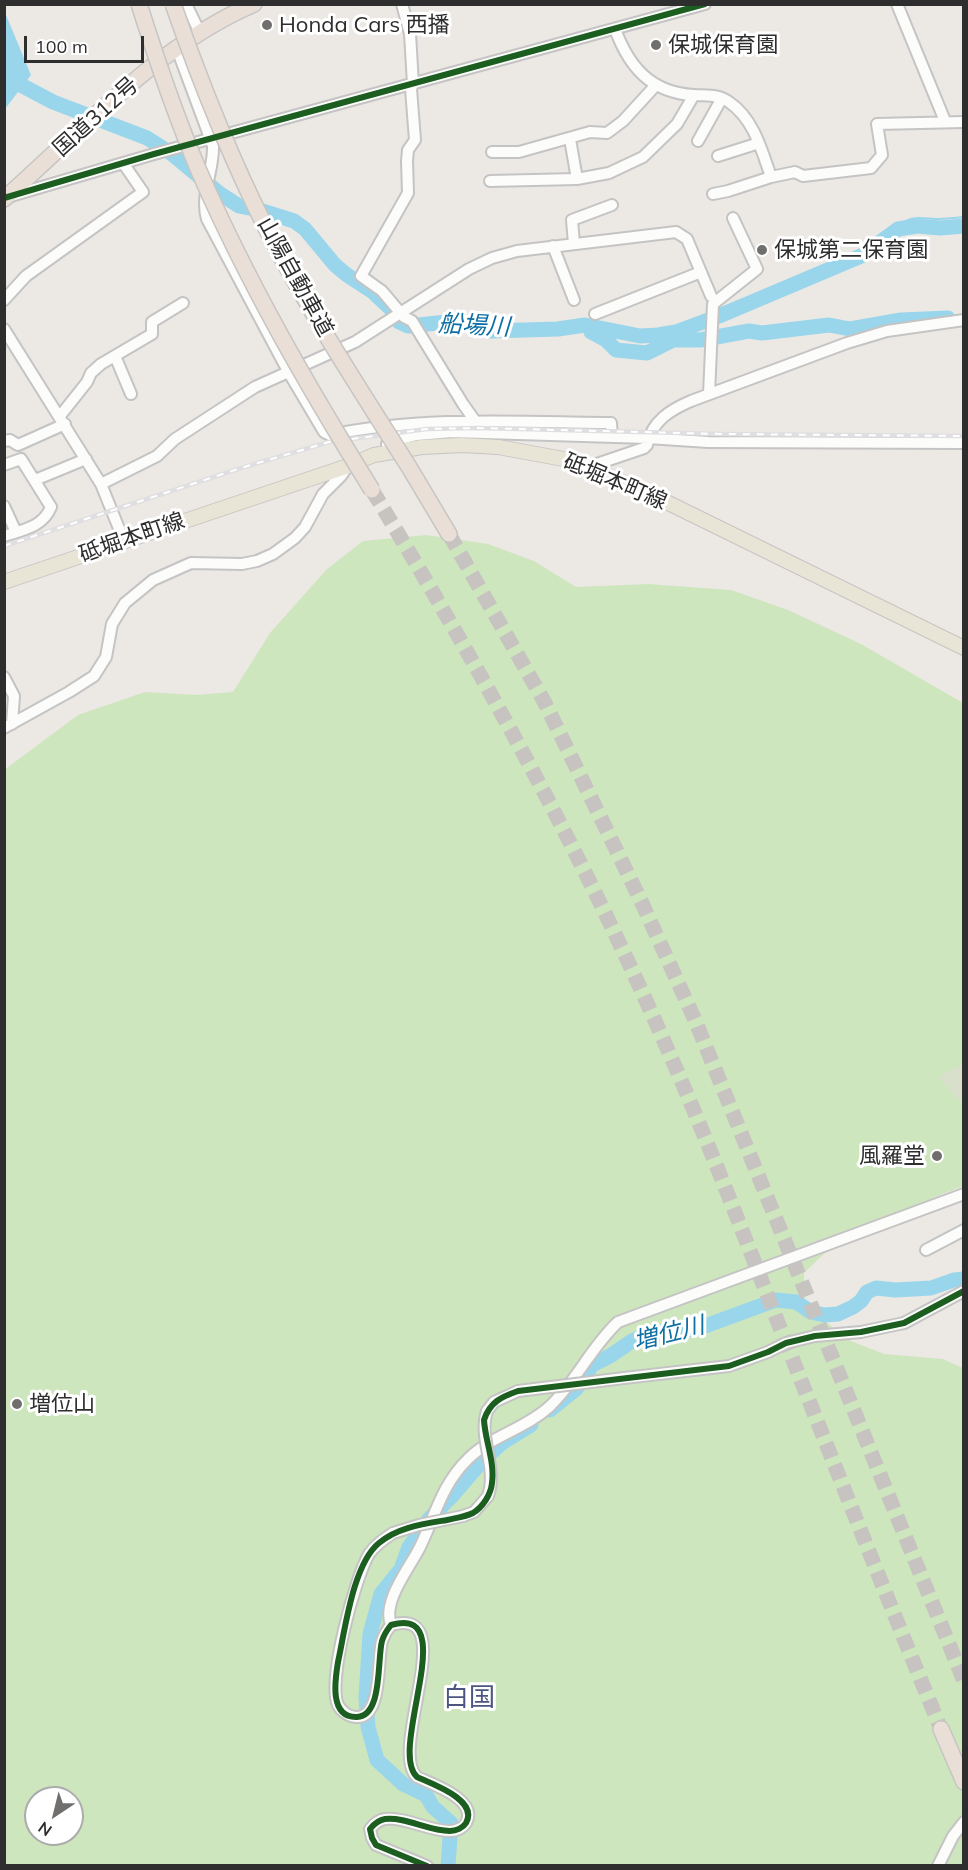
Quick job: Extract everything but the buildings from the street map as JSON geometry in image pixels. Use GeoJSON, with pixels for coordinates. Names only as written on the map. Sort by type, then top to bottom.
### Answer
{"type":"FeatureCollection","features":[{"type":"Feature","properties":{"kind":"highway","name":"山陽自動車道"},"geometry":{"type":"LineString","coordinates":[[138,4],[176,114],[199,171],[261,302],[295,364],[372,490]]}},
{"type":"Feature","properties":{"kind":"highway","name":"山陽自動車道"},"geometry":{"type":"LineString","coordinates":[[173,4],[216,120],[267,228],[334,347],[449,534]]}},
{"type":"Feature","properties":{"kind":"highway","name":"国道312号"},"geometry":{"type":"LineString","coordinates":[[5,198],[146,72],[200,33],[254,4]]}},
{"type":"Feature","properties":{"kind":"highway"},"geometry":{"type":"LineString","coordinates":[[941,1729],[963,1782]]}},
{"type":"Feature","properties":{"kind":"main road","name":"砥堀本町線"},"geometry":{"type":"LineString","coordinates":[[4,582],[348,466],[374,455],[422,447],[462,445],[498,447],[552,456],[588,467],[648,493],[963,648]]}},
{"type":"Feature","properties":{"kind":"street"},"geometry":{"type":"LineString","coordinates":[[186,4],[200,33]]}},
{"type":"Feature","properties":{"kind":"street"},"geometry":{"type":"LineString","coordinates":[[402,4],[410,34],[413,84],[411,88],[416,140],[408,150],[408,193],[361,276],[382,291],[404,317],[411,321],[475,421]]}},
{"type":"Feature","properties":{"kind":"street"},"geometry":{"type":"LineString","coordinates":[[5,198],[154,154],[705,4]]}},
{"type":"Feature","properties":{"kind":"street"},"geometry":{"type":"LineString","coordinates":[[897,4],[945,121]]}},
{"type":"Feature","properties":{"kind":"street"},"geometry":{"type":"LineString","coordinates":[[615,29],[621,47],[631,63],[640,74],[656,85],[677,92],[722,98],[744,116],[759,143],[771,177]]}},
{"type":"Feature","properties":{"kind":"street"},"geometry":{"type":"LineString","coordinates":[[177,50],[212,139],[214,157],[204,204],[205,211],[289,373],[324,432],[330,435],[402,423],[475,421],[611,423],[612,437]]}},
{"type":"Feature","properties":{"kind":"street"},"geometry":{"type":"LineString","coordinates":[[492,152],[519,152],[593,131],[607,133],[623,121],[656,85]]}},
{"type":"Feature","properties":{"kind":"street"},"geometry":{"type":"LineString","coordinates":[[490,181],[577,179],[609,173],[638,161],[678,124],[694,95]]}},
{"type":"Feature","properties":{"kind":"street"},"geometry":{"type":"LineString","coordinates":[[698,141],[722,98]]}},
{"type":"Feature","properties":{"kind":"street"},"geometry":{"type":"LineString","coordinates":[[713,194],[795,172],[803,176],[871,168],[882,154],[877,124],[963,122]]}},
{"type":"Feature","properties":{"kind":"street"},"geometry":{"type":"LineString","coordinates":[[570,139],[577,179]]}},
{"type":"Feature","properties":{"kind":"street"},"geometry":{"type":"LineString","coordinates":[[718,156],[759,143]]}},
{"type":"Feature","properties":{"kind":"street"},"geometry":{"type":"LineString","coordinates":[[4,300],[26,276],[143,192],[123,163]]}},
{"type":"Feature","properties":{"kind":"street"},"geometry":{"type":"LineString","coordinates":[[574,244],[572,220],[612,205]]}},
{"type":"Feature","properties":{"kind":"street"},"geometry":{"type":"LineString","coordinates":[[712,300],[757,269],[734,218]]}},
{"type":"Feature","properties":{"kind":"street"},"geometry":{"type":"LineString","coordinates":[[101,484],[157,456],[175,439],[255,387],[355,342],[469,269],[492,258],[517,251],[676,232],[687,239],[712,300],[713,327],[709,394]]}},
{"type":"Feature","properties":{"kind":"street"},"geometry":{"type":"LineString","coordinates":[[553,246],[573,300]]}},
{"type":"Feature","properties":{"kind":"street"},"geometry":{"type":"LineString","coordinates":[[595,314],[701,272]]}},
{"type":"Feature","properties":{"kind":"street"},"geometry":{"type":"LineString","coordinates":[[4,441],[10,440],[18,445],[62,420],[91,373],[152,334],[152,322],[183,303]]}},
{"type":"Feature","properties":{"kind":"street"},"geometry":{"type":"LineString","coordinates":[[588,467],[644,448],[647,446],[648,438],[670,410],[709,394],[847,343],[887,331],[963,320]]}},
{"type":"Feature","properties":{"kind":"street"},"geometry":{"type":"LineString","coordinates":[[6,334],[101,484],[124,541]]}},
{"type":"Feature","properties":{"kind":"street"},"geometry":{"type":"LineString","coordinates":[[115,356],[131,394]]}},
{"type":"Feature","properties":{"kind":"street"},"geometry":{"type":"LineString","coordinates":[[374,455],[394,441],[416,435],[440,433],[648,438],[708,442],[963,443]]}},
{"type":"Feature","properties":{"kind":"street"},"geometry":{"type":"LineString","coordinates":[[4,465],[21,459],[51,507],[48,516],[35,526],[4,536]]}},
{"type":"Feature","properties":{"kind":"street"},"geometry":{"type":"LineString","coordinates":[[35,480],[86,459]]}},
{"type":"Feature","properties":{"kind":"street"},"geometry":{"type":"LineString","coordinates":[[8,726],[94,676],[106,657],[112,624],[125,603],[153,580],[191,563],[242,564],[273,554],[295,538],[323,494],[348,466]]}},
{"type":"Feature","properties":{"kind":"street"},"geometry":{"type":"LineString","coordinates":[[4,506],[16,532]]}},
{"type":"Feature","properties":{"kind":"street"},"geometry":{"type":"LineString","coordinates":[[4,677],[14,696],[8,726]]}},
{"type":"Feature","properties":{"kind":"street"},"geometry":{"type":"LineString","coordinates":[[391,1625],[387,1615],[397,1587],[420,1546],[437,1503],[450,1480],[469,1458],[500,1436],[534,1418],[549,1407],[577,1375],[606,1333],[618,1322],[963,1194]]}},
{"type":"Feature","properties":{"kind":"street"},"geometry":{"type":"LineString","coordinates":[[926,1250],[963,1230]]}},
{"type":"Feature","properties":{"kind":"street"},"geometry":{"type":"LineString","coordinates":[[427,1866],[376,1845],[370,1829],[375,1823],[384,1819],[401,1820],[448,1831],[458,1830],[466,1824],[469,1814],[466,1806],[458,1797],[417,1777],[409,1764],[410,1734],[423,1662],[424,1644],[421,1634],[414,1627],[405,1623],[391,1625],[385,1632],[373,1707],[365,1716],[356,1718],[345,1714],[338,1707],[335,1694],[337,1669],[351,1600],[370,1553],[393,1533],[474,1512],[488,1496],[492,1485],[492,1474],[484,1420],[494,1402],[518,1391],[729,1366],[786,1343],[815,1336],[861,1332],[904,1323],[963,1291]]}},
{"type":"Feature","properties":{"kind":"street"},"geometry":{"type":"LineString","coordinates":[[938,1866],[963,1822]]}},
{"type":"Feature","properties":{"kind":"green space"},"geometry":{"type":"Polygon","coordinates":[[[426,535],[488,544],[534,561],[576,587],[648,584],[731,590],[788,610],[861,644],[963,703],[963,1186],[935,1197],[887,1222],[850,1229],[804,1273],[805,1303],[846,1339],[884,1354],[943,1359],[963,1368],[963,1865],[5,1865],[4,770],[78,715],[145,692],[196,695],[233,692],[270,633],[326,570],[363,541],[426,535]]]}},
{"type":"Feature","properties":{"kind":"green space"},"geometry":{"type":"Polygon","coordinates":[[[964,1064],[963,1105],[939,1078],[964,1064]]]}},
{"type":"Feature","properties":{"kind":"water"},"geometry":{"type":"Polygon","coordinates":[[[4,10],[31,75],[5,109],[4,109],[4,10]]]}},
{"type":"Feature","properties":{"kind":"waterway","name":"船場川"},"geometry":{"type":"LineString","coordinates":[[4,76],[53,102],[147,138],[172,154],[219,193],[239,206],[294,221],[305,229],[335,265],[373,292],[390,308],[399,322],[408,326],[457,321],[490,331],[558,329],[585,325],[640,336],[676,332],[861,256],[898,229],[917,226],[940,228],[964,226]]}},
{"type":"Feature","properties":{"kind":"waterway"},"geometry":{"type":"LineString","coordinates":[[898,229],[911,219],[964,217]]}},
{"type":"Feature","properties":{"kind":"waterway"},"geometry":{"type":"LineString","coordinates":[[591,332],[606,340],[616,350],[647,353],[673,340],[700,340],[749,331],[762,333],[829,325],[850,329],[901,320],[948,318]]}},
{"type":"Feature","properties":{"kind":"waterway","name":"増位川"},"geometry":{"type":"LineString","coordinates":[[550,1410],[576,1389],[592,1365],[639,1338],[650,1338],[667,1331],[697,1329],[776,1300],[796,1302],[811,1312],[824,1315],[838,1314],[853,1307],[867,1292],[876,1288],[895,1290],[931,1288],[964,1279]]}},
{"type":"Feature","properties":{"kind":"waterway","name":"増位川"},"geometry":{"type":"LineString","coordinates":[[448,1866],[451,1823],[433,1807],[426,1795],[403,1784],[377,1760],[368,1727],[366,1697],[370,1634],[381,1594],[401,1569],[409,1547],[429,1519],[482,1461],[502,1443],[531,1425]]}},
{"type":"Feature","properties":{"kind":"tunnel"},"geometry":{"type":"LineString","coordinates":[[372,490],[529,764],[635,976],[709,1147],[941,1729]]}},
{"type":"Feature","properties":{"kind":"tunnel"},"geometry":{"type":"LineString","coordinates":[[449,534],[545,703],[642,903],[695,1020],[964,1681]]}},
{"type":"Feature","properties":{"kind":"railway"},"geometry":{"type":"LineString","coordinates":[[4,546],[241,468],[329,442],[427,429],[964,436]]}},
{"type":"Feature","properties":{"kind":"cycle path"},"geometry":{"type":"LineString","coordinates":[[4,198],[154,154],[705,4]]}},
{"type":"Feature","properties":{"kind":"cycle path"},"geometry":{"type":"LineString","coordinates":[[427,1866],[376,1845],[370,1829],[380,1820],[385,1819],[452,1831],[466,1823],[468,1815],[466,1807],[460,1800],[417,1777],[410,1762],[410,1739],[423,1657],[421,1636],[412,1624],[391,1625],[388,1629],[382,1641],[375,1697],[365,1714],[357,1717],[348,1716],[338,1705],[335,1688],[337,1670],[351,1598],[356,1581],[370,1553],[379,1543],[394,1533],[470,1514],[486,1500],[493,1475],[484,1420],[493,1404],[518,1391],[729,1366],[786,1343],[815,1336],[861,1332],[904,1323],[964,1291]]}},
{"type":"Feature","properties":{"kind":"place","name":"Honda Cars 西播"},"geometry":{"type":"Point","coordinates":[267,25]}},
{"type":"Feature","properties":{"kind":"place","name":"保城保育園"},"geometry":{"type":"Point","coordinates":[656,45]}},
{"type":"Feature","properties":{"kind":"place","name":"保城第二保育園"},"geometry":{"type":"Point","coordinates":[762,250]}},
{"type":"Feature","properties":{"kind":"place","name":"風羅堂"},"geometry":{"type":"Point","coordinates":[937,1156]}},
{"type":"Feature","properties":{"kind":"place","name":"増位山"},"geometry":{"type":"Point","coordinates":[17,1404]}},
{"type":"Feature","properties":{"kind":"district","name":"白国"},"geometry":{"type":"Point","coordinates":[469,1698]}}]}
